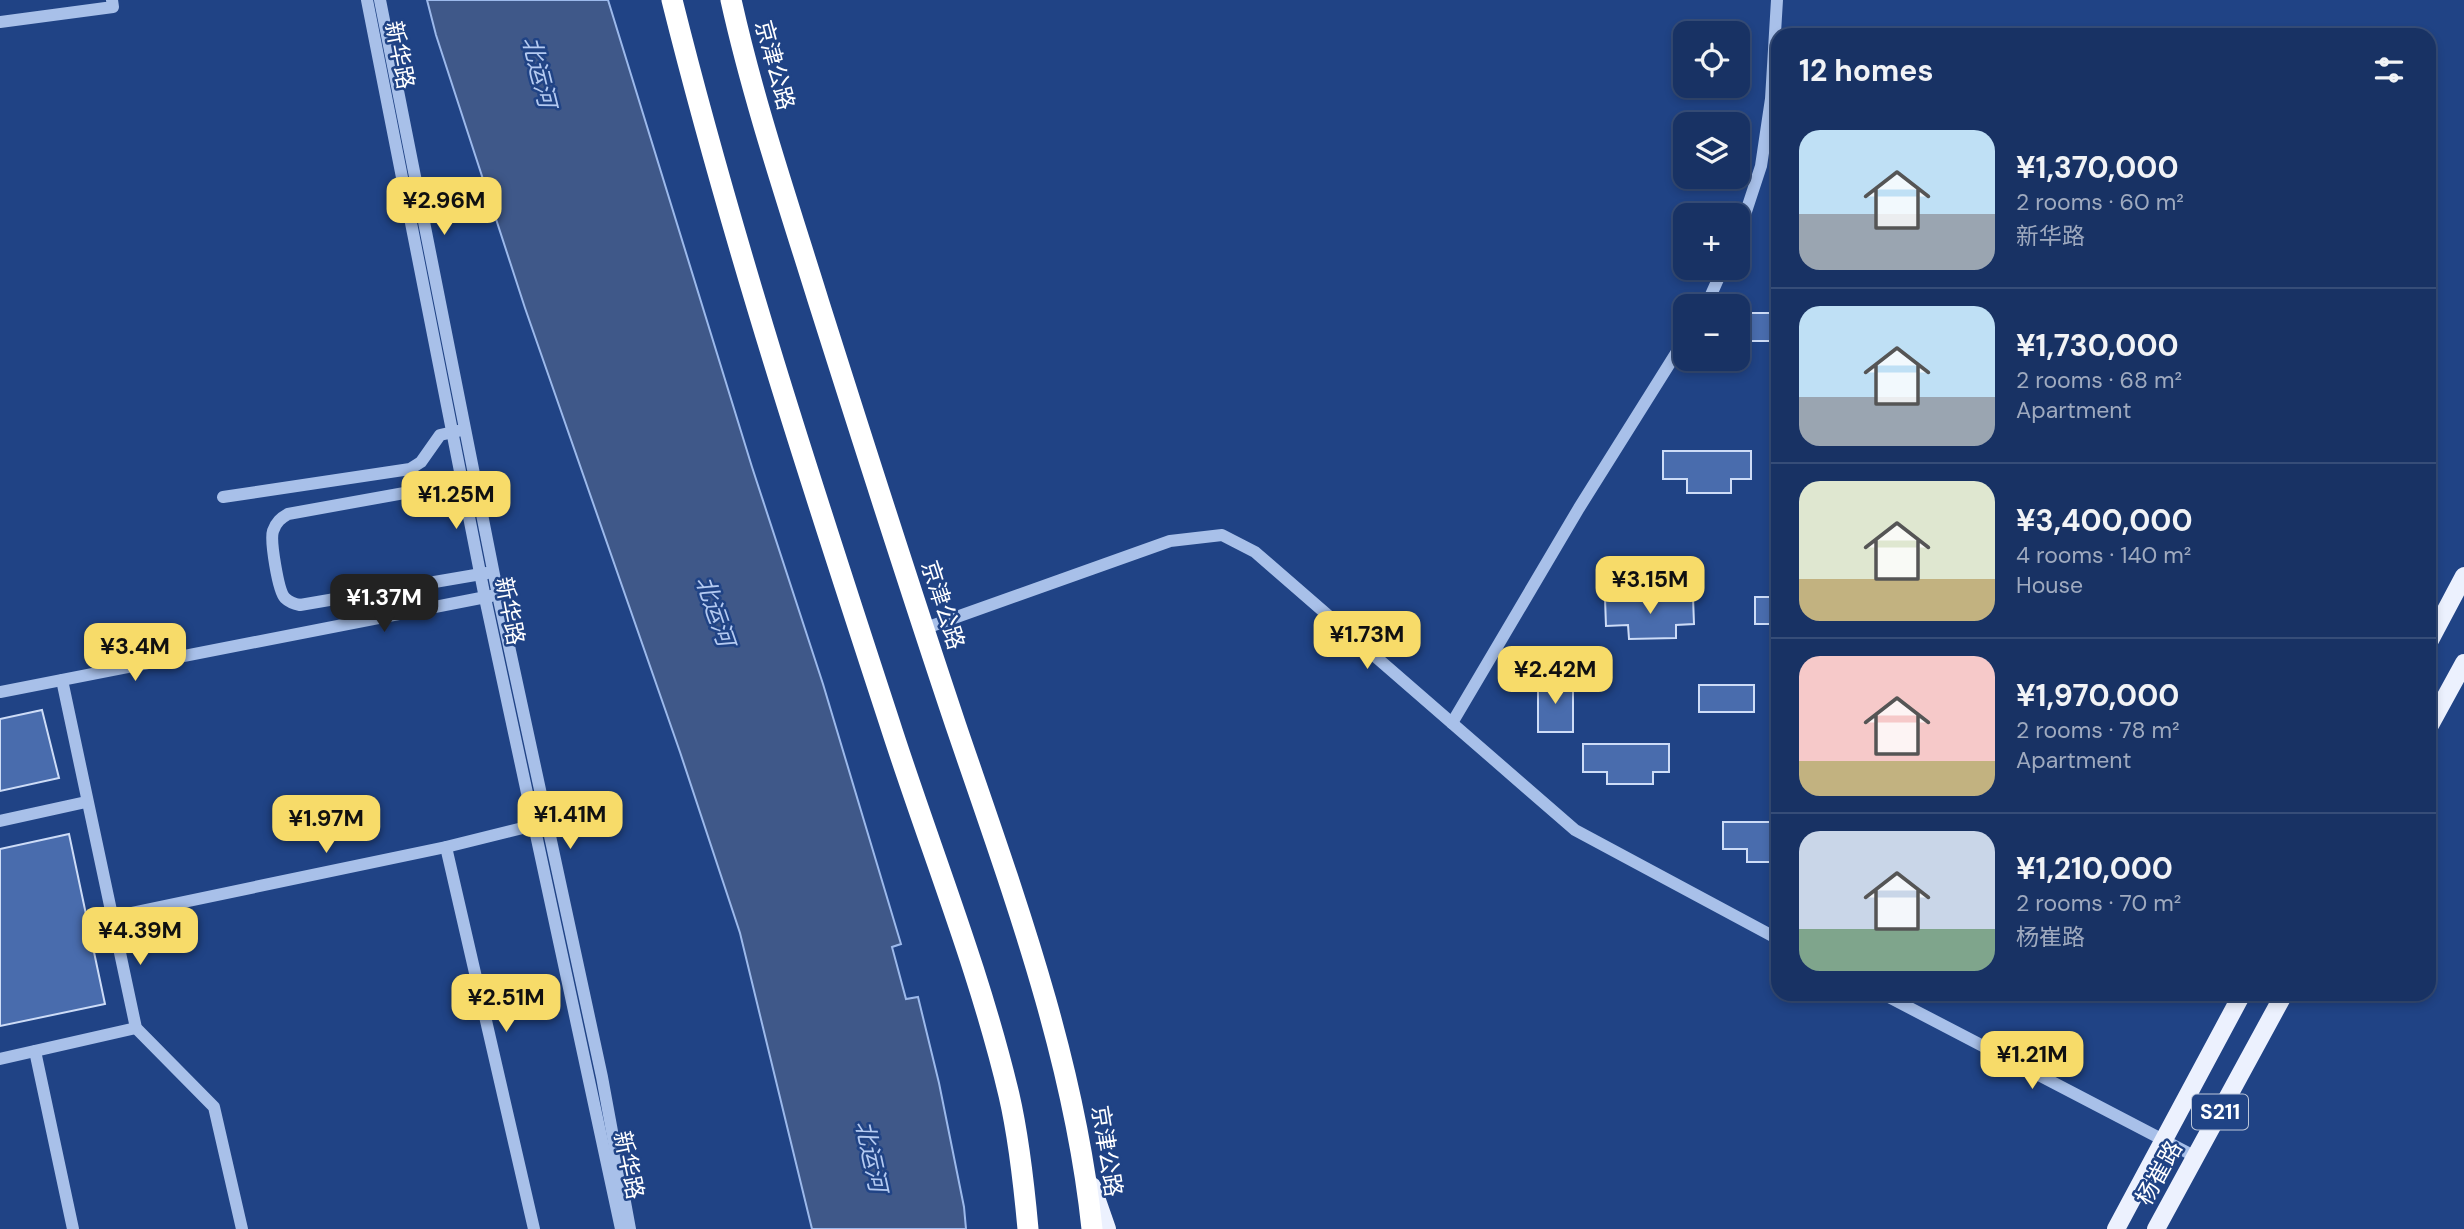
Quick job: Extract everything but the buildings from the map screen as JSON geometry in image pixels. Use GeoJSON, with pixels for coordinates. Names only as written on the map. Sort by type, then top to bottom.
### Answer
{"type":"FeatureCollection","features":[{"type":"Feature","properties":{"kind":"highway"},"geometry":{"type":"LineString","coordinates":[[672,0],[730,218],[800,443],[894,736],[980,989],[1010,1098],[1028,1229]]}},
{"type":"Feature","properties":{"kind":"highway","name":"京津公路"},"geometry":{"type":"LineString","coordinates":[[731,0],[750,78],[923,629],[997,844],[1034,962],[1075,1110],[1086,1168],[1092,1229]]}},
{"type":"Feature","properties":{"kind":"main road"},"geometry":{"type":"LineString","coordinates":[[2436,629],[2464,576]]}},
{"type":"Feature","properties":{"kind":"main road"},"geometry":{"type":"LineString","coordinates":[[2436,714],[2464,663]]}},
{"type":"Feature","properties":{"kind":"main road","name":"杨崔路"},"geometry":{"type":"LineString","coordinates":[[2116,1229],[2238,1001]]}},
{"type":"Feature","properties":{"kind":"main road","name":"杨崔路"},"geometry":{"type":"LineString","coordinates":[[2156,1229],[2280,1001]]}},
{"type":"Feature","properties":{"kind":"main road"},"geometry":{"type":"LineString","coordinates":[[1086,1168],[1107,1229]]}},
{"type":"Feature","properties":{"kind":"street"},"geometry":{"type":"LineString","coordinates":[[0,22],[113,7],[112,0]]}},
{"type":"Feature","properties":{"kind":"street","name":"新华路"},"geometry":{"type":"LineString","coordinates":[[368,0],[460,430]]}},
{"type":"Feature","properties":{"kind":"street","name":"新华路"},"geometry":{"type":"LineString","coordinates":[[380,0],[491,596],[540,824],[621,1229]]}},
{"type":"Feature","properties":{"kind":"street"},"geometry":{"type":"LineString","coordinates":[[1775,28],[1777,0]]}},
{"type":"Feature","properties":{"kind":"street"},"geometry":{"type":"LineString","coordinates":[[1749,203],[1761,166],[1771,99]]}},
{"type":"Feature","properties":{"kind":"street"},"geometry":{"type":"LineString","coordinates":[[1452,723],[1579,508],[1673,358]]}},
{"type":"Feature","properties":{"kind":"street"},"geometry":{"type":"LineString","coordinates":[[223,497],[410,469],[421,462],[440,435],[460,430]]}},
{"type":"Feature","properties":{"kind":"street"},"geometry":{"type":"LineString","coordinates":[[469,481],[288,513],[280,519],[272,535],[281,592],[285,599],[300,605],[487,573]]}},
{"type":"Feature","properties":{"kind":"street"},"geometry":{"type":"LineString","coordinates":[[923,629],[1170,541],[1222,535],[1255,552],[1575,830],[1771,935]]}},
{"type":"Feature","properties":{"kind":"street"},"geometry":{"type":"LineString","coordinates":[[0,692],[491,596]]}},
{"type":"Feature","properties":{"kind":"street"},"geometry":{"type":"LineString","coordinates":[[62,680],[136,1028],[214,1107],[242,1229]]}},
{"type":"Feature","properties":{"kind":"street"},"geometry":{"type":"LineString","coordinates":[[0,821],[86,802]]}},
{"type":"Feature","properties":{"kind":"street"},"geometry":{"type":"LineString","coordinates":[[112,917],[446,847],[540,824]]}},
{"type":"Feature","properties":{"kind":"street","name":"新华路"},"geometry":{"type":"LineString","coordinates":[[540,824],[602,1077],[630,1229]]}},
{"type":"Feature","properties":{"kind":"street"},"geometry":{"type":"LineString","coordinates":[[446,847],[534,1229]]}},
{"type":"Feature","properties":{"kind":"street"},"geometry":{"type":"LineString","coordinates":[[1896,1001],[2196,1157]]}},
{"type":"Feature","properties":{"kind":"street"},"geometry":{"type":"LineString","coordinates":[[0,1059],[136,1028]]}},
{"type":"Feature","properties":{"kind":"street"},"geometry":{"type":"LineString","coordinates":[[35,1051],[73,1229]]}},
{"type":"Feature","properties":{"kind":"water","name":"北运河"},"geometry":{"type":"Polygon","coordinates":[[[427,0],[608,0],[752,467],[823,684],[901,944],[892,947],[906,999],[918,997],[939,1083],[966,1229],[812,1229],[740,933],[680,752],[525,308],[427,0]]]}}]}
